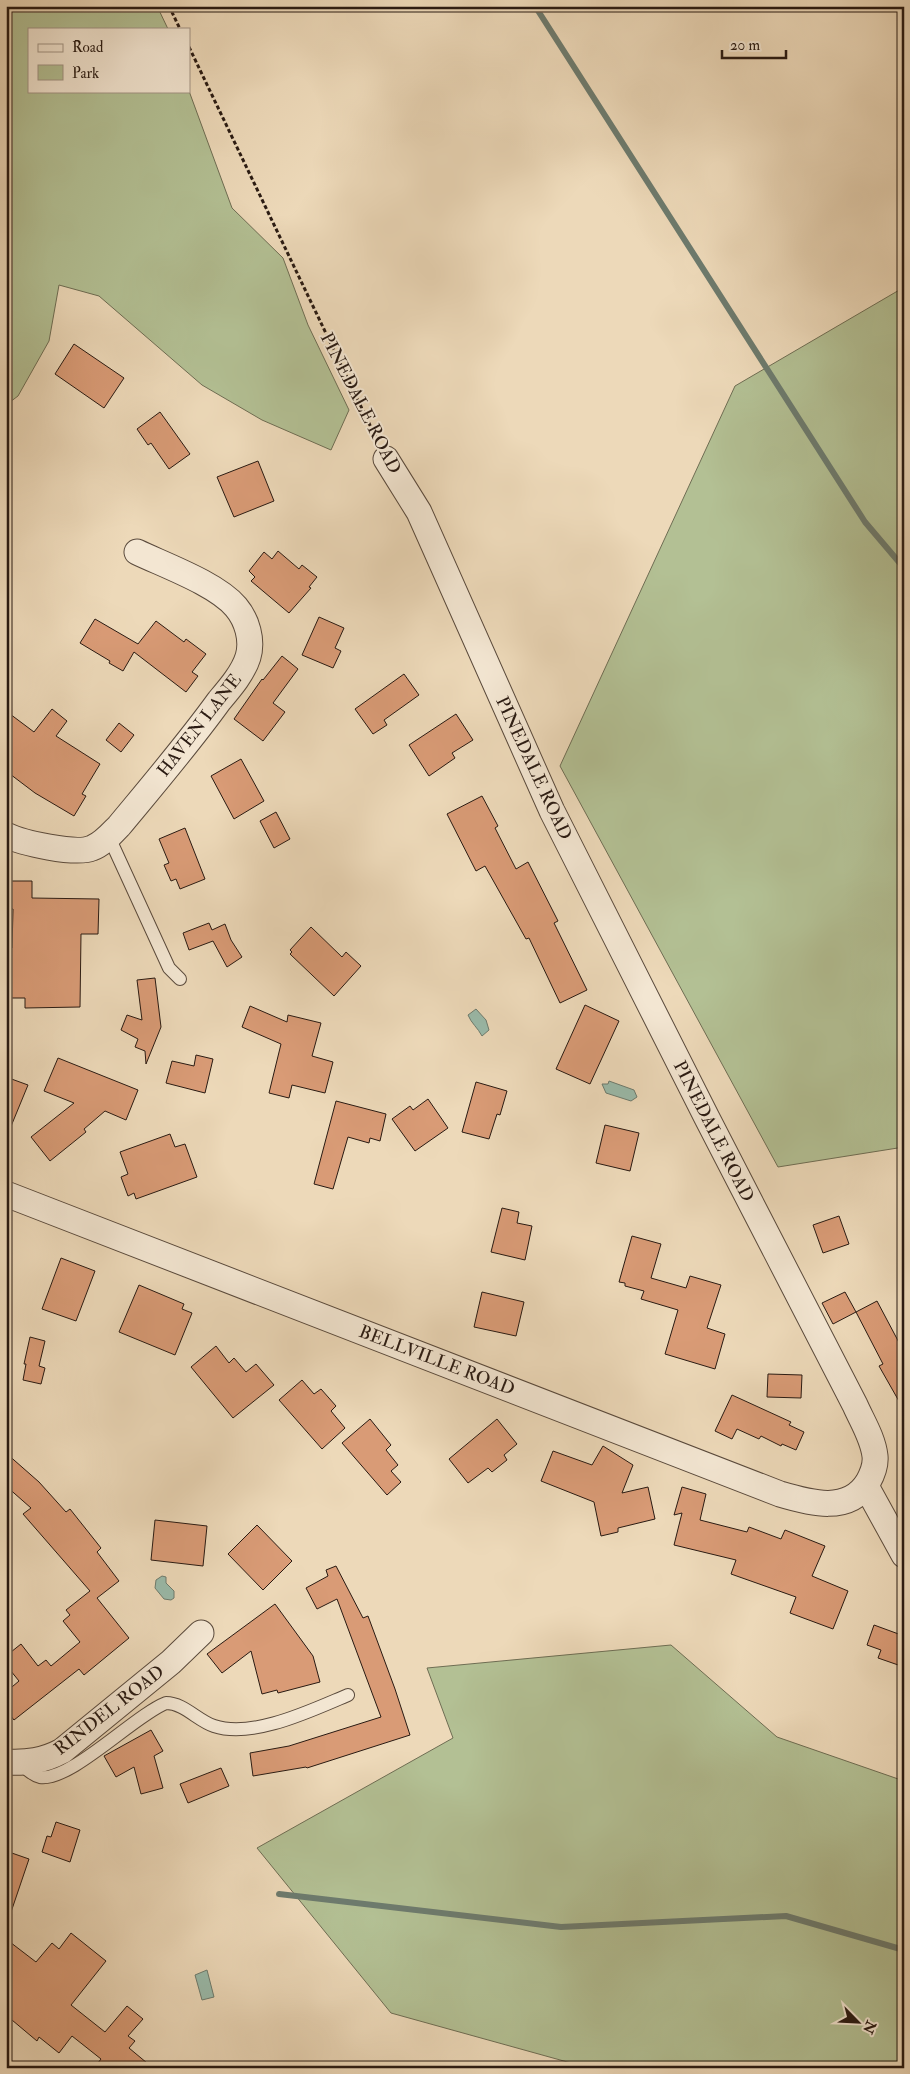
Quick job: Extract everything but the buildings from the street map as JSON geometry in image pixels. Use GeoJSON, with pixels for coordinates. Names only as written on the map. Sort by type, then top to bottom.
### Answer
{"type":"FeatureCollection","features":[{"type":"Feature","properties":{"kind":"street","name":"PINEDALE ROAD"},"geometry":{"type":"LineString","coordinates":[[386,459],[419,512],[556,820],[855,1405],[871,1440],[875,1455],[874,1469],[866,1486]]}},
{"type":"Feature","properties":{"kind":"street","name":"HAVEN LANE"},"geometry":{"type":"LineString","coordinates":[[6,835],[28,843],[85,851],[97,846],[109,837],[208,717],[244,666],[250,647],[247,626],[236,607],[216,590],[136,552]]}},
{"type":"Feature","properties":{"kind":"street","name":"BELLVILLE ROAD"},"geometry":{"type":"LineString","coordinates":[[6,1194],[780,1494],[803,1501],[828,1504],[844,1501],[856,1496],[866,1486]]}},
{"type":"Feature","properties":{"kind":"street"},"geometry":{"type":"LineString","coordinates":[[866,1486],[904,1555]]}},
{"type":"Feature","properties":{"kind":"street","name":"RINDEL ROAD"},"geometry":{"type":"LineString","coordinates":[[12,1762],[33,1762],[62,1751],[171,1662],[201,1633]]}},
{"type":"Feature","properties":{"kind":"lane"},"geometry":{"type":"LineString","coordinates":[[109,837],[169,968],[180,980]]}},
{"type":"Feature","properties":{"kind":"lane"},"geometry":{"type":"LineString","coordinates":[[12,1762],[37,1776],[50,1776],[64,1771],[166,1703],[174,1704],[198,1719],[226,1729],[276,1723],[348,1695]]}},
{"type":"Feature","properties":{"kind":"path"},"geometry":{"type":"LineString","coordinates":[[169,6],[180,28]]}},
{"type":"Feature","properties":{"kind":"path","name":"PINEDALE ROAD"},"geometry":{"type":"LineString","coordinates":[[190,49],[386,459]]}},
{"type":"Feature","properties":{"kind":"green space"},"geometry":{"type":"Polygon","coordinates":[[[6,6],[157,6],[168,28],[28,28],[28,92],[189,92],[232,208],[283,258],[308,325],[349,410],[331,450],[262,420],[202,385],[99,296],[59,285],[49,341],[18,396],[6,405],[6,310],[9,304],[6,303],[6,6]]]}},
{"type":"Feature","properties":{"kind":"green space"},"geometry":{"type":"Polygon","coordinates":[[[901,289],[904,292],[904,1147],[778,1167],[560,766],[735,386],[901,289]]]}},
{"type":"Feature","properties":{"kind":"green space"},"geometry":{"type":"Polygon","coordinates":[[[671,1645],[777,1737],[904,1781],[904,2068],[589,2068],[391,2013],[257,1848],[453,1738],[427,1668],[671,1645]]]}},
{"type":"Feature","properties":{"kind":"shaded area"},"geometry":{"type":"Polygon","coordinates":[[[476,1009],[486,1020],[489,1030],[482,1036],[468,1015],[476,1009]]]}},
{"type":"Feature","properties":{"kind":"shaded area"},"geometry":{"type":"Polygon","coordinates":[[[609,1081],[634,1090],[637,1097],[631,1101],[606,1093],[602,1084],[608,1084],[609,1081]]]}},
{"type":"Feature","properties":{"kind":"shaded area"},"geometry":{"type":"Polygon","coordinates":[[[162,1576],[166,1577],[166,1583],[174,1591],[174,1598],[171,1600],[164,1599],[155,1588],[156,1580],[162,1576]]]}},
{"type":"Feature","properties":{"kind":"shaded area"},"geometry":{"type":"Polygon","coordinates":[[[207,1970],[214,1997],[202,2000],[195,1975],[207,1970]]]}},
{"type":"Feature","properties":{"kind":"waterway"},"geometry":{"type":"LineString","coordinates":[[535,6],[865,522],[904,568]]}},
{"type":"Feature","properties":{"kind":"waterway"},"geometry":{"type":"LineString","coordinates":[[279,1894],[561,1927],[786,1916],[904,1950]]}}]}
